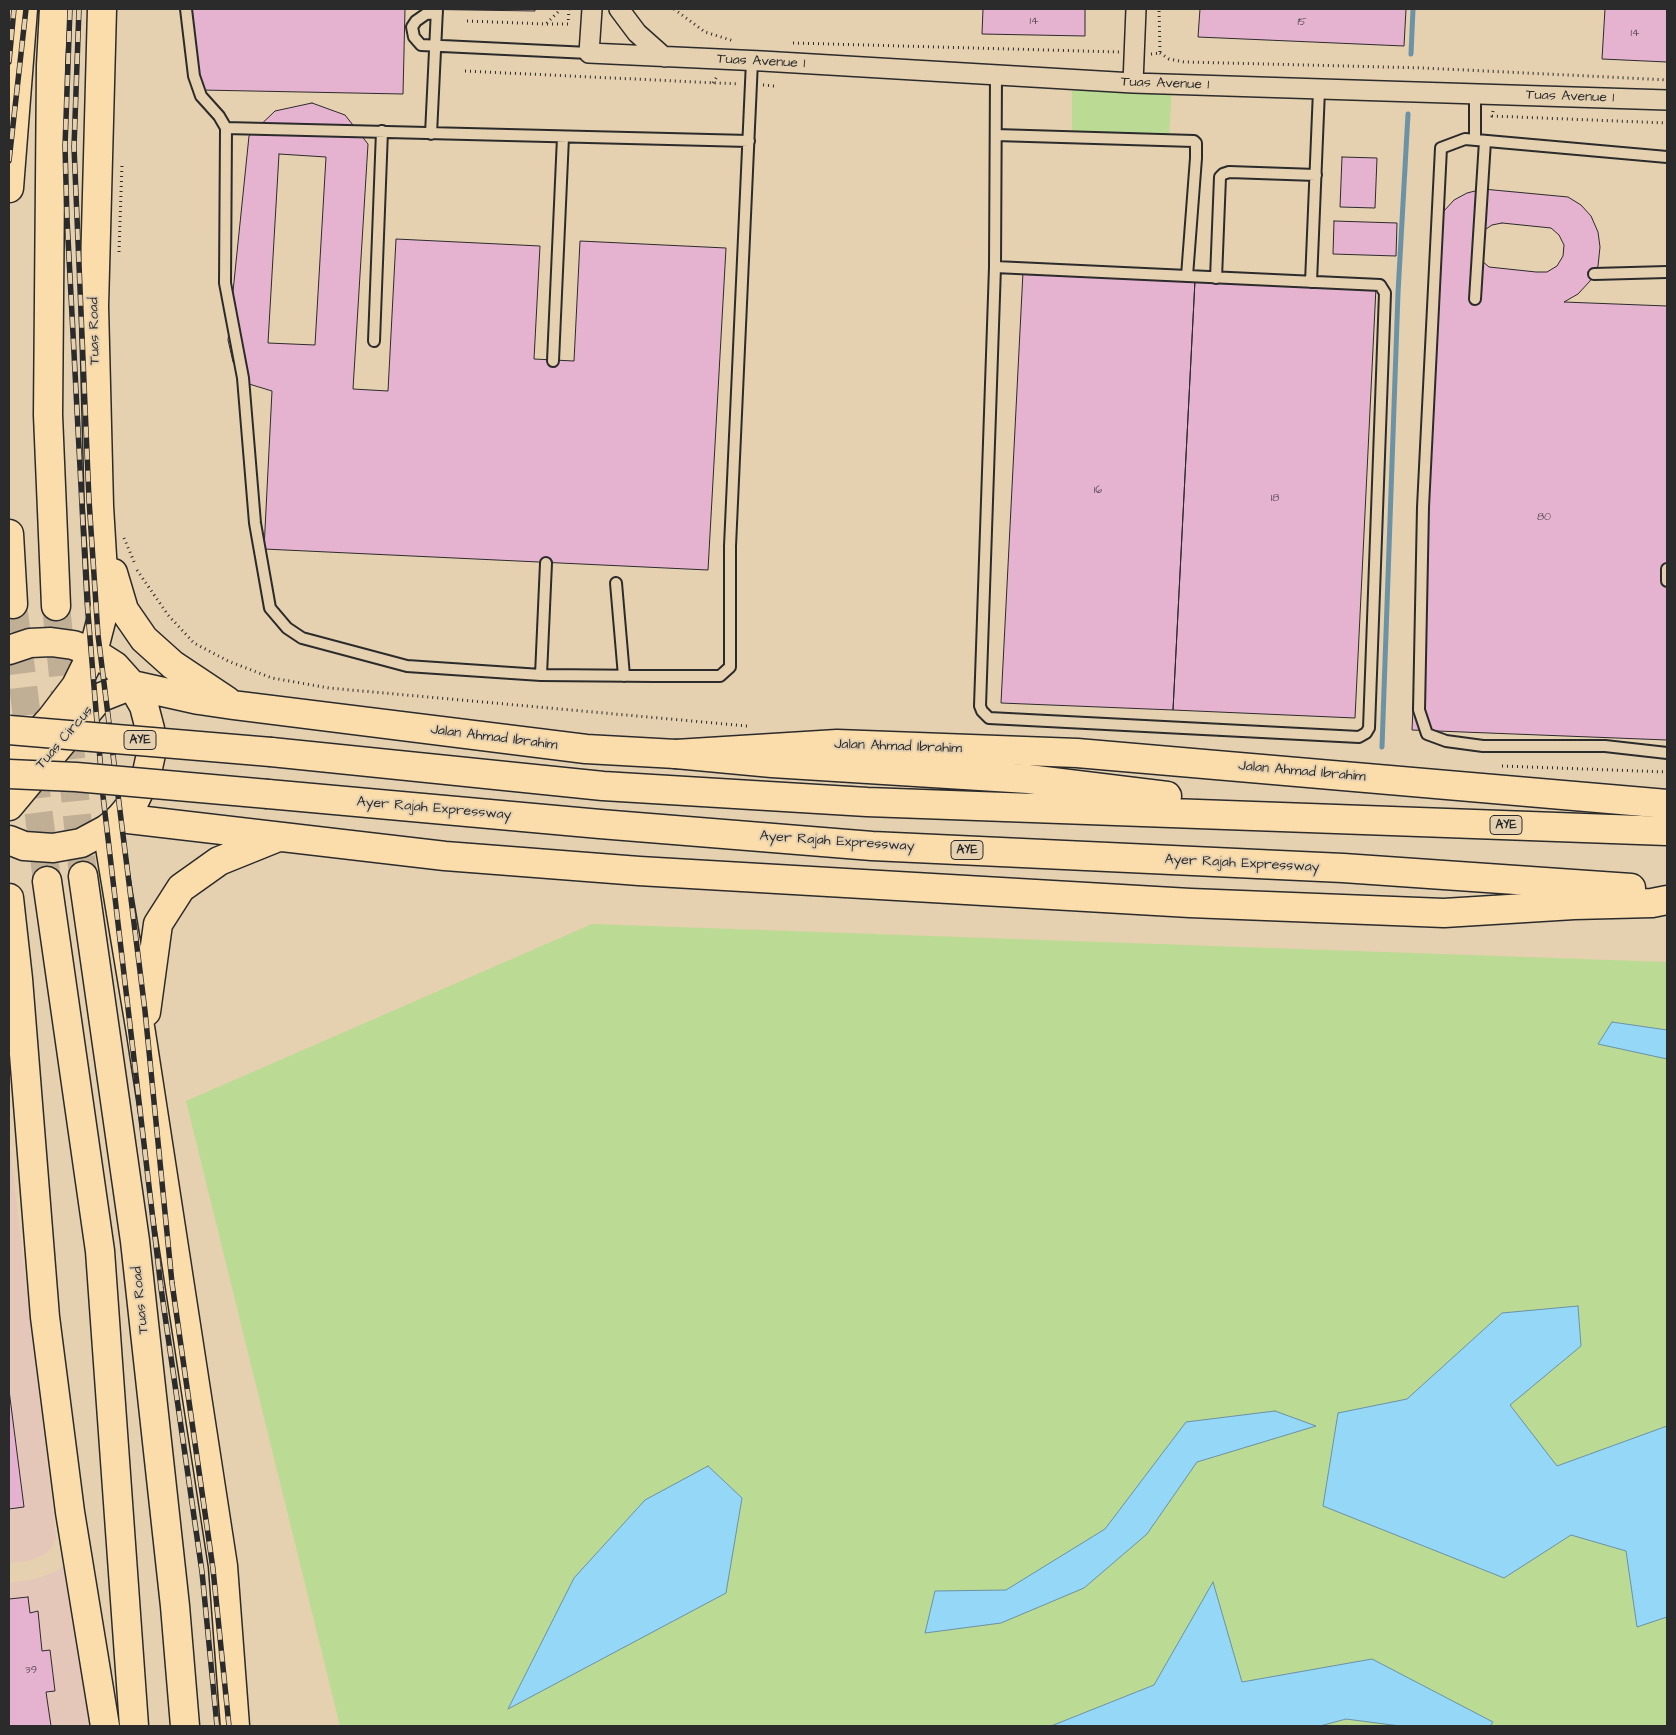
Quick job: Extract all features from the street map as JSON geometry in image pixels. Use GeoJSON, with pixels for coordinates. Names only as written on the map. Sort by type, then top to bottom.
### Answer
{"type":"FeatureCollection","features":[{"type":"Feature","properties":{"kind":"main road"},"geometry":{"type":"LineString","coordinates":[[9,188],[22,9]]}},
{"type":"Feature","properties":{"kind":"main road"},"geometry":{"type":"LineString","coordinates":[[54,9],[51,65],[48,415],[56,606]]}},
{"type":"Feature","properties":{"kind":"main road","name":"Tuas Road"},"geometry":{"type":"LineString","coordinates":[[93,652],[105,606],[99,506],[94,306],[102,9]]}},
{"type":"Feature","properties":{"kind":"main road"},"geometry":{"type":"LineString","coordinates":[[99,506],[108,553],[124,610],[144,639],[158,652],[173,665],[233,705]]}},
{"type":"Feature","properties":{"kind":"main road"},"geometry":{"type":"LineString","coordinates":[[9,534],[13,604]]}},
{"type":"Feature","properties":{"kind":"main road"},"geometry":{"type":"LineString","coordinates":[[9,650],[30,643],[51,642],[73,645],[93,652],[115,666],[132,685],[144,706],[148,722],[151,754],[146,777],[135,800],[114,824],[81,843],[53,848],[24,846],[9,840]]}},
{"type":"Feature","properties":{"kind":"main road","name":"Tuas Circus"},"geometry":{"type":"LineString","coordinates":[[9,765],[51,718],[76,686],[93,652]]}},
{"type":"Feature","properties":{"kind":"main road","name":"Tuas Circus"},"geometry":{"type":"LineString","coordinates":[[9,806],[99,698],[132,685]]}},
{"type":"Feature","properties":{"kind":"main road","name":"Jalan Ahmad Ibrahim"},"geometry":{"type":"LineString","coordinates":[[132,685],[199,700],[233,705],[586,750],[676,754],[837,744],[1078,753],[1667,804]]}},
{"type":"Feature","properties":{"kind":"main road","name":"AYE"},"geometry":{"type":"LineString","coordinates":[[9,730],[271,752],[602,786],[867,802],[1667,831]]}},
{"type":"Feature","properties":{"kind":"main road"},"geometry":{"type":"LineString","coordinates":[[676,754],[772,763],[1028,779],[1346,818]]}},
{"type":"Feature","properties":{"kind":"main road","name":"Ayer Rajah Expressway"},"geometry":{"type":"LineString","coordinates":[[9,774],[76,777],[600,824],[872,846],[1343,868],[1667,890]]}},
{"type":"Feature","properties":{"kind":"main road"},"geometry":{"type":"LineString","coordinates":[[114,824],[276,838],[427,855],[639,871],[1190,903],[1444,913],[1574,905],[1652,903],[1667,900]]}},
{"type":"Feature","properties":{"kind":"main road"},"geometry":{"type":"LineString","coordinates":[[114,824],[141,1033],[223,1566],[236,1726]]}},
{"type":"Feature","properties":{"kind":"main road"},"geometry":{"type":"LineString","coordinates":[[141,1033],[158,924],[181,888],[218,861],[276,838]]}},
{"type":"Feature","properties":{"kind":"main road","name":"Tuas Road"},"geometry":{"type":"LineString","coordinates":[[83,876],[134,1241],[175,1606],[185,1726]]}},
{"type":"Feature","properties":{"kind":"main road"},"geometry":{"type":"LineString","coordinates":[[48,880],[100,1251],[134,1726]]}},
{"type":"Feature","properties":{"kind":"main road"},"geometry":{"type":"LineString","coordinates":[[9,898],[13,971],[45,1317],[70,1512],[106,1726]]}},
{"type":"Feature","properties":{"kind":"street"},"geometry":{"type":"LineString","coordinates":[[589,54],[592,9]]}},
{"type":"Feature","properties":{"kind":"street"},"geometry":{"type":"LineString","coordinates":[[619,9],[637,33],[664,57]]}},
{"type":"Feature","properties":{"kind":"street"},"geometry":{"type":"LineString","coordinates":[[1133,83],[1130,54],[1136,9]]}},
{"type":"Feature","properties":{"kind":"street","name":"Tuas Avenue 1"},"geometry":{"type":"LineString","coordinates":[[589,54],[752,61],[1133,83],[1667,100]]}},
{"type":"Feature","properties":{"kind":"lane"},"geometry":{"type":"LineString","coordinates":[[186,9],[194,76],[201,96],[219,116],[226,128],[225,283],[243,378],[255,523],[270,608],[287,628],[302,638],[407,666],[540,675],[624,676],[720,676],[730,667],[730,546],[752,61]]}},
{"type":"Feature","properties":{"kind":"lane"},"geometry":{"type":"LineString","coordinates":[[432,134],[434,47],[437,11],[426,14],[416,21],[412,27],[414,37],[421,46],[434,47],[589,54]]}},
{"type":"Feature","properties":{"kind":"lane"},"geometry":{"type":"LineString","coordinates":[[995,267],[1311,282],[1377,283],[1385,293],[1369,728],[1366,733],[1359,737],[999,718],[984,715],[980,706],[995,267],[996,75]]}},
{"type":"Feature","properties":{"kind":"lane"},"geometry":{"type":"LineString","coordinates":[[1311,282],[1319,90]]}},
{"type":"Feature","properties":{"kind":"lane"},"geometry":{"type":"LineString","coordinates":[[1475,299],[1480,140],[1476,95]]}},
{"type":"Feature","properties":{"kind":"lane"},"geometry":{"type":"LineString","coordinates":[[226,128],[749,141]]}},
{"type":"Feature","properties":{"kind":"lane"},"geometry":{"type":"LineString","coordinates":[[374,341],[382,131]]}},
{"type":"Feature","properties":{"kind":"lane"},"geometry":{"type":"LineString","coordinates":[[996,135],[1194,141],[1196,143],[1196,158],[1187,276]]}},
{"type":"Feature","properties":{"kind":"lane"},"geometry":{"type":"LineString","coordinates":[[553,361],[563,137]]}},
{"type":"Feature","properties":{"kind":"lane"},"geometry":{"type":"LineString","coordinates":[[1667,157],[1465,139],[1441,148],[1423,507],[1420,710],[1423,726],[1427,734],[1446,741],[1482,746],[1605,746],[1667,753]]}},
{"type":"Feature","properties":{"kind":"lane"},"geometry":{"type":"LineString","coordinates":[[1216,278],[1220,177],[1229,172],[1316,175]]}},
{"type":"Feature","properties":{"kind":"lane"},"geometry":{"type":"LineString","coordinates":[[1594,274],[1667,272]]}},
{"type":"Feature","properties":{"kind":"lane"},"geometry":{"type":"LineString","coordinates":[[540,675],[546,563]]}},
{"type":"Feature","properties":{"kind":"lane"},"geometry":{"type":"LineString","coordinates":[[1667,569],[1667,581]]}},
{"type":"Feature","properties":{"kind":"lane"},"geometry":{"type":"LineString","coordinates":[[616,584],[624,676]]}},
{"type":"Feature","properties":{"kind":"path"},"geometry":{"type":"LineString","coordinates":[[546,24],[561,9]]}},
{"type":"Feature","properties":{"kind":"path"},"geometry":{"type":"LineString","coordinates":[[467,21],[568,24],[569,9]]}},
{"type":"Feature","properties":{"kind":"path"},"geometry":{"type":"LineString","coordinates":[[674,9],[706,32],[737,42]]}},
{"type":"Feature","properties":{"kind":"path"},"geometry":{"type":"LineString","coordinates":[[1158,9],[1160,52]]}},
{"type":"Feature","properties":{"kind":"path"},"geometry":{"type":"LineString","coordinates":[[787,43],[1130,54],[1160,52],[1169,59],[1184,62],[1425,68],[1667,80]]}},
{"type":"Feature","properties":{"kind":"path"},"geometry":{"type":"LineString","coordinates":[[465,71],[774,86]]}},
{"type":"Feature","properties":{"kind":"path"},"geometry":{"type":"LineString","coordinates":[[1493,106],[1492,116],[1667,123]]}},
{"type":"Feature","properties":{"kind":"path"},"geometry":{"type":"LineString","coordinates":[[119,259],[122,155]]}},
{"type":"Feature","properties":{"kind":"path"},"geometry":{"type":"LineString","coordinates":[[122,533],[138,573],[168,615],[194,644],[228,662],[272,678],[329,688],[757,727]]}},
{"type":"Feature","properties":{"kind":"path"},"geometry":{"type":"LineString","coordinates":[[1501,766],[1667,772]]}},
{"type":"Feature","properties":{"kind":"shaded area"},"geometry":{"type":"Polygon","coordinates":[[[9,1140],[56,1538],[51,1548],[43,1555],[32,1560],[9,1563],[9,1140]]]}},
{"type":"Feature","properties":{"kind":"shaded area"},"geometry":{"type":"Polygon","coordinates":[[[65,1564],[98,1726],[9,1726],[9,1583],[36,1579],[57,1571],[65,1564]]]}},
{"type":"Feature","properties":{"kind":"green space"},"geometry":{"type":"Polygon","coordinates":[[[1072,81],[1172,87],[1169,138],[1072,135],[1072,81]]]}},
{"type":"Feature","properties":{"kind":"green space"},"geometry":{"type":"Polygon","coordinates":[[[592,924],[1667,962],[1667,1726],[340,1726],[186,1101],[592,924]]]}},
{"type":"Feature","properties":{"kind":"water"},"geometry":{"type":"Polygon","coordinates":[[[1612,1022],[1667,1030],[1667,1059],[1598,1044],[1612,1022]]]}},
{"type":"Feature","properties":{"kind":"water"},"geometry":{"type":"Polygon","coordinates":[[[1578,1306],[1581,1346],[1510,1405],[1557,1466],[1667,1426],[1667,1617],[1637,1627],[1626,1551],[1571,1535],[1504,1578],[1323,1506],[1338,1413],[1407,1399],[1502,1313],[1578,1306]]]}},
{"type":"Feature","properties":{"kind":"water"},"geometry":{"type":"Polygon","coordinates":[[[1275,1411],[1316,1426],[1197,1462],[1147,1534],[1084,1588],[1001,1623],[925,1633],[935,1591],[1006,1590],[1105,1529],[1186,1422],[1275,1411]]]}},
{"type":"Feature","properties":{"kind":"water"},"geometry":{"type":"Polygon","coordinates":[[[708,1466],[742,1498],[726,1593],[508,1709],[574,1578],[645,1500],[708,1466]]]}},
{"type":"Feature","properties":{"kind":"water"},"geometry":{"type":"Polygon","coordinates":[[[1213,1582],[1242,1682],[1372,1659],[1493,1722],[1490,1726],[1400,1726],[1346,1719],[1320,1726],[1051,1726],[1154,1685],[1213,1582]]]}},
{"type":"Feature","properties":{"kind":"building"},"geometry":{"type":"Polygon","coordinates":[[[191,9],[405,9],[403,94],[201,90],[191,9]]]}},
{"type":"Feature","properties":{"kind":"building"},"geometry":{"type":"Polygon","coordinates":[[[405,9],[535,9],[535,11],[405,9]]]}},
{"type":"Feature","properties":{"kind":"building"},"geometry":{"type":"Polygon","coordinates":[[[983,9],[1085,9],[1085,36],[982,34],[983,9]]]}},
{"type":"Feature","properties":{"kind":"building"},"geometry":{"type":"Polygon","coordinates":[[[1200,9],[1406,9],[1404,46],[1198,37],[1200,9]]]}},
{"type":"Feature","properties":{"kind":"building"},"geometry":{"type":"Polygon","coordinates":[[[1605,9],[1667,9],[1667,62],[1602,59],[1605,9]]]}},
{"type":"Feature","properties":{"kind":"building"},"geometry":{"type":"Polygon","coordinates":[[[312,103],[345,115],[368,144],[353,389],[388,391],[396,239],[540,246],[534,359],[574,361],[580,241],[726,248],[708,570],[264,549],[272,391],[249,384],[233,362],[228,340],[249,136],[275,111],[312,103]],[[279,154],[268,343],[315,345],[326,157],[279,154]]]}},
{"type":"Feature","properties":{"kind":"building"},"geometry":{"type":"Polygon","coordinates":[[[1342,157],[1377,158],[1375,208],[1340,207],[1342,157]]]}},
{"type":"Feature","properties":{"kind":"building"},"geometry":{"type":"Polygon","coordinates":[[[1483,189],[1568,197],[1581,205],[1591,216],[1598,232],[1600,247],[1598,266],[1590,281],[1578,294],[1564,302],[1667,306],[1667,740],[1412,730],[1435,225],[1454,200],[1467,193],[1483,189]],[[1502,223],[1492,225],[1483,231],[1481,260],[1489,267],[1547,272],[1557,266],[1563,256],[1564,245],[1559,235],[1551,228],[1502,223]]]}},
{"type":"Feature","properties":{"kind":"building"},"geometry":{"type":"Polygon","coordinates":[[[1334,221],[1397,223],[1396,256],[1333,254],[1334,221]]]}},
{"type":"Feature","properties":{"kind":"building"},"geometry":{"type":"Polygon","coordinates":[[[1023,272],[1195,280],[1173,710],[1001,703],[1023,272]]]}},
{"type":"Feature","properties":{"kind":"building"},"geometry":{"type":"Polygon","coordinates":[[[1195,280],[1376,287],[1355,718],[1173,710],[1195,280]]]}},
{"type":"Feature","properties":{"kind":"building"},"geometry":{"type":"Polygon","coordinates":[[[9,1390],[24,1507],[9,1509],[9,1390]]]}},
{"type":"Feature","properties":{"kind":"building"},"geometry":{"type":"Polygon","coordinates":[[[28,1597],[30,1613],[38,1611],[42,1651],[50,1650],[55,1691],[46,1692],[51,1726],[9,1726],[9,1599],[28,1597]]]}},
{"type":"Feature","properties":{"kind":"waterway"},"geometry":{"type":"LineString","coordinates":[[1411,54],[1413,9]]}},
{"type":"Feature","properties":{"kind":"waterway"},"geometry":{"type":"LineString","coordinates":[[1382,747],[1398,293],[1408,114]]}},
{"type":"Feature","properties":{"kind":"tunnel"},"geometry":{"type":"LineString","coordinates":[[13,604],[47,881]]}},
{"type":"Feature","properties":{"kind":"tunnel"},"geometry":{"type":"LineString","coordinates":[[56,606],[83,876]]}},
{"type":"Feature","properties":{"kind":"railway"},"geometry":{"type":"LineString","coordinates":[[9,62],[14,9]]}},
{"type":"Feature","properties":{"kind":"railway"},"geometry":{"type":"LineString","coordinates":[[9,161],[26,9]]}},
{"type":"Feature","properties":{"kind":"railway"},"geometry":{"type":"LineString","coordinates":[[70,9],[65,146],[67,219],[87,601],[103,796],[161,1288],[202,1572],[217,1726]]}},
{"type":"Feature","properties":{"kind":"railway"},"geometry":{"type":"LineString","coordinates":[[79,9],[74,147],[89,500],[98,635],[145,1011],[172,1283],[213,1569],[229,1726]]}}]}
